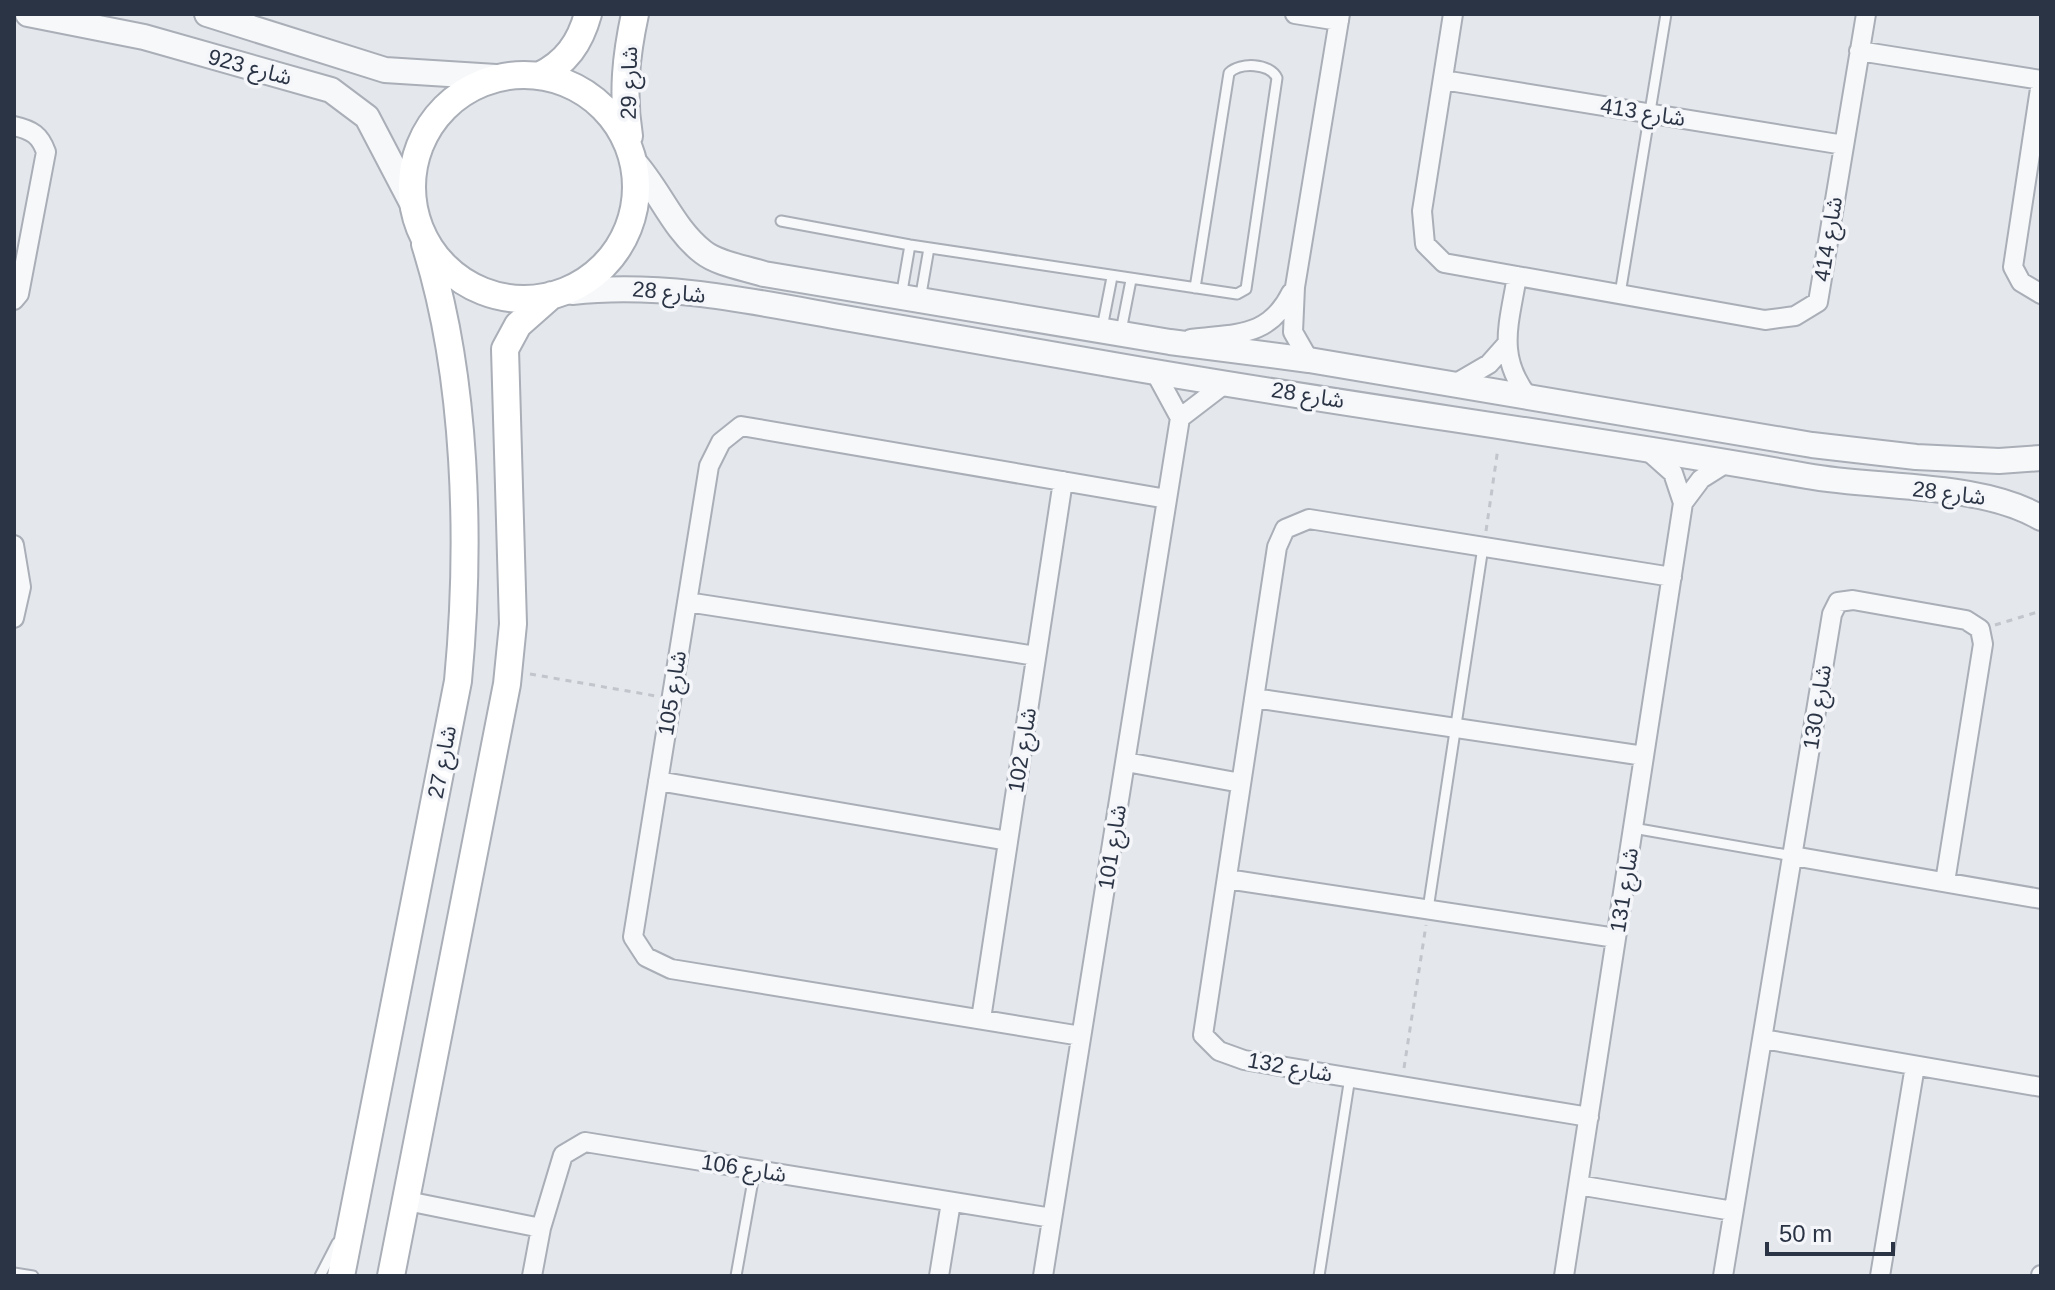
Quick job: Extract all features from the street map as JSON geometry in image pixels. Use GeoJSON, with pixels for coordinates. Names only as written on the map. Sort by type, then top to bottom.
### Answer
{"type":"FeatureCollection","features":[{"type":"Feature","properties":{"kind":"main road"},"geometry":{"type":"LineString","coordinates":[[539,76],[556,68],[570,54],[582,36],[588,14]]}},
{"type":"Feature","properties":{"kind":"main road","name":"شارع 29"},"geometry":{"type":"LineString","coordinates":[[633,156],[624,106],[625,63],[635,14]]}},
{"type":"Feature","properties":{"kind":"main road"},"geometry":{"type":"LineString","coordinates":[[391,1276],[508,670],[513,624],[503,372],[505,349],[518,325],[604,266],[629,231],[638,191],[633,156],[609,114],[579,87],[539,76],[496,77],[459,95],[429,124],[414,162],[413,205],[425,244],[453,275],[489,295],[531,299],[562,294]]}},
{"type":"Feature","properties":{"kind":"main road","name":"شارع 27"},"geometry":{"type":"LineString","coordinates":[[341,1276],[458,681],[463,626],[462,517],[453,355],[442,299],[425,244]]}},
{"type":"Feature","properties":{"kind":"street","name":"شارع 923"},"geometry":{"type":"LineString","coordinates":[[28,14],[144,37],[331,90],[367,117],[413,205]]}},
{"type":"Feature","properties":{"kind":"street","name":"شارع 923"},"geometry":{"type":"LineString","coordinates":[[207,14],[385,70],[496,77]]}},
{"type":"Feature","properties":{"kind":"street"},"geometry":{"type":"LineString","coordinates":[[1295,14],[1339,17],[1295,287],[1293,332],[1309,360]]}},
{"type":"Feature","properties":{"kind":"street","name":"شارع 414"},"geometry":{"type":"LineString","coordinates":[[1453,14],[1422,211],[1425,244],[1444,263],[1765,320],[1795,316],[1818,302],[1866,14]]}},
{"type":"Feature","properties":{"kind":"street"},"geometry":{"type":"LineString","coordinates":[[1859,51],[2041,81],[2039,111],[2013,267],[2021,282],[2041,294]]}},
{"type":"Feature","properties":{"kind":"street","name":"شارع 413"},"geometry":{"type":"LineString","coordinates":[[1443,80],[1844,145]]}},
{"type":"Feature","properties":{"kind":"street"},"geometry":{"type":"LineString","coordinates":[[14,126],[28,129],[41,137],[46,152],[19,294],[14,300]]}},
{"type":"Feature","properties":{"kind":"street","name":"شارع 28"},"geometry":{"type":"LineString","coordinates":[[633,156],[654,183],[686,236],[705,254],[764,274],[1170,342],[1309,360],[1812,445],[1916,457],[1999,461],[2041,458]]}},
{"type":"Feature","properties":{"kind":"street"},"geometry":{"type":"LineString","coordinates":[[1517,276],[1505,346],[1514,379],[1529,398]]}},
{"type":"Feature","properties":{"kind":"street"},"geometry":{"type":"LineString","coordinates":[[1170,342],[1256,330],[1271,322],[1283,309],[1295,287]]}},
{"type":"Feature","properties":{"kind":"street","name":"شارع 28"},"geometry":{"type":"LineString","coordinates":[[562,294],[612,288],[656,289],[757,302],[1155,372],[1820,478],[1990,497],[2019,505],[2041,518]]}},
{"type":"Feature","properties":{"kind":"street"},"geometry":{"type":"LineString","coordinates":[[1453,385],[1489,364],[1505,346]]}},
{"type":"Feature","properties":{"kind":"street"},"geometry":{"type":"LineString","coordinates":[[1155,372],[1180,418],[1227,382]]}},
{"type":"Feature","properties":{"kind":"street","name":"شارع 101"},"geometry":{"type":"LineString","coordinates":[[1043,1276],[1180,418]]}},
{"type":"Feature","properties":{"kind":"street","name":"شارع 105"},"geometry":{"type":"LineString","coordinates":[[1081,1036],[671,969],[646,957],[633,937],[709,466],[721,442],[741,426],[1167,499]]}},
{"type":"Feature","properties":{"kind":"street"},"geometry":{"type":"LineString","coordinates":[[1646,449],[1673,473],[1683,503]]}},
{"type":"Feature","properties":{"kind":"street"},"geometry":{"type":"LineString","coordinates":[[1683,503],[1701,479],[1728,462]]}},
{"type":"Feature","properties":{"kind":"street","name":"شارع 102"},"geometry":{"type":"LineString","coordinates":[[981,1019],[1063,481]]}},
{"type":"Feature","properties":{"kind":"street","name":"شارع 131"},"geometry":{"type":"LineString","coordinates":[[1564,1276],[1683,503]]}},
{"type":"Feature","properties":{"kind":"street","name":"شارع 132"},"geometry":{"type":"LineString","coordinates":[[1589,1117],[1244,1060],[1219,1051],[1203,1035],[1277,547],[1285,529],[1309,519],[1672,577]]}},
{"type":"Feature","properties":{"kind":"street"},"geometry":{"type":"LineString","coordinates":[[14,545],[21,587],[14,618]]}},
{"type":"Feature","properties":{"kind":"street","name":"شارع 130"},"geometry":{"type":"LineString","coordinates":[[1723,1276],[1834,606],[1853,600],[1966,620],[1980,629]]}},
{"type":"Feature","properties":{"kind":"street"},"geometry":{"type":"LineString","coordinates":[[687,602],[1036,656]]}},
{"type":"Feature","properties":{"kind":"street"},"geometry":{"type":"LineString","coordinates":[[1945,882],[1983,644],[1980,629]]}},
{"type":"Feature","properties":{"kind":"street"},"geometry":{"type":"LineString","coordinates":[[1254,698],[1644,756]]}},
{"type":"Feature","properties":{"kind":"street"},"geometry":{"type":"LineString","coordinates":[[1126,762],[1241,783]]}},
{"type":"Feature","properties":{"kind":"street"},"geometry":{"type":"LineString","coordinates":[[658,781],[1008,841]]}},
{"type":"Feature","properties":{"kind":"street"},"geometry":{"type":"LineString","coordinates":[[1793,856],[2041,899]]}},
{"type":"Feature","properties":{"kind":"street"},"geometry":{"type":"LineString","coordinates":[[1227,879],[1616,938]]}},
{"type":"Feature","properties":{"kind":"street"},"geometry":{"type":"LineString","coordinates":[[1763,1039],[2041,1087]]}},
{"type":"Feature","properties":{"kind":"street"},"geometry":{"type":"LineString","coordinates":[[1880,1276],[1915,1066]]}},
{"type":"Feature","properties":{"kind":"street","name":"شارع 106"},"geometry":{"type":"LineString","coordinates":[[532,1276],[541,1228],[563,1155],[585,1142],[1052,1218]]}},
{"type":"Feature","properties":{"kind":"street"},"geometry":{"type":"LineString","coordinates":[[1578,1185],[1733,1211]]}},
{"type":"Feature","properties":{"kind":"street"},"geometry":{"type":"LineString","coordinates":[[407,1201],[541,1228]]}},
{"type":"Feature","properties":{"kind":"street"},"geometry":{"type":"LineString","coordinates":[[939,1276],[951,1202]]}},
{"type":"Feature","properties":{"kind":"lane"},"geometry":{"type":"LineString","coordinates":[[1620,294],[1666,14]]}},
{"type":"Feature","properties":{"kind":"lane"},"geometry":{"type":"LineString","coordinates":[[781,221],[910,245],[1131,280],[1237,294],[1246,289],[1277,78],[1268,68],[1242,66],[1229,73],[1195,288]]}},
{"type":"Feature","properties":{"kind":"lane"},"geometry":{"type":"LineString","coordinates":[[910,245],[911,298]]}},
{"type":"Feature","properties":{"kind":"lane"},"geometry":{"type":"LineString","coordinates":[[911,298],[929,248]]}},
{"type":"Feature","properties":{"kind":"lane"},"geometry":{"type":"LineString","coordinates":[[1111,332],[1112,277]]}},
{"type":"Feature","properties":{"kind":"lane"},"geometry":{"type":"LineString","coordinates":[[1111,332],[1131,280]]}},
{"type":"Feature","properties":{"kind":"lane"},"geometry":{"type":"LineString","coordinates":[[1428,909],[1483,547]]}},
{"type":"Feature","properties":{"kind":"lane"},"geometry":{"type":"LineString","coordinates":[[1633,828],[1793,856]]}},
{"type":"Feature","properties":{"kind":"lane"},"geometry":{"type":"LineString","coordinates":[[1319,1276],[1350,1077]]}},
{"type":"Feature","properties":{"kind":"lane"},"geometry":{"type":"LineString","coordinates":[[736,1276],[755,1169]]}},
{"type":"Feature","properties":{"kind":"lane"},"geometry":{"type":"LineString","coordinates":[[320,1276],[354,1212]]}},
{"type":"Feature","properties":{"kind":"lane"},"geometry":{"type":"LineString","coordinates":[[14,1273],[33,1276]]}},
{"type":"Feature","properties":{"kind":"path"},"geometry":{"type":"LineString","coordinates":[[1483,547],[1502,426]]}},
{"type":"Feature","properties":{"kind":"path"},"geometry":{"type":"LineString","coordinates":[[1980,629],[2041,611]]}},
{"type":"Feature","properties":{"kind":"path"},"geometry":{"type":"LineString","coordinates":[[508,670],[672,699]]}},
{"type":"Feature","properties":{"kind":"path"},"geometry":{"type":"LineString","coordinates":[[1402,1086],[1428,909]]}}]}
